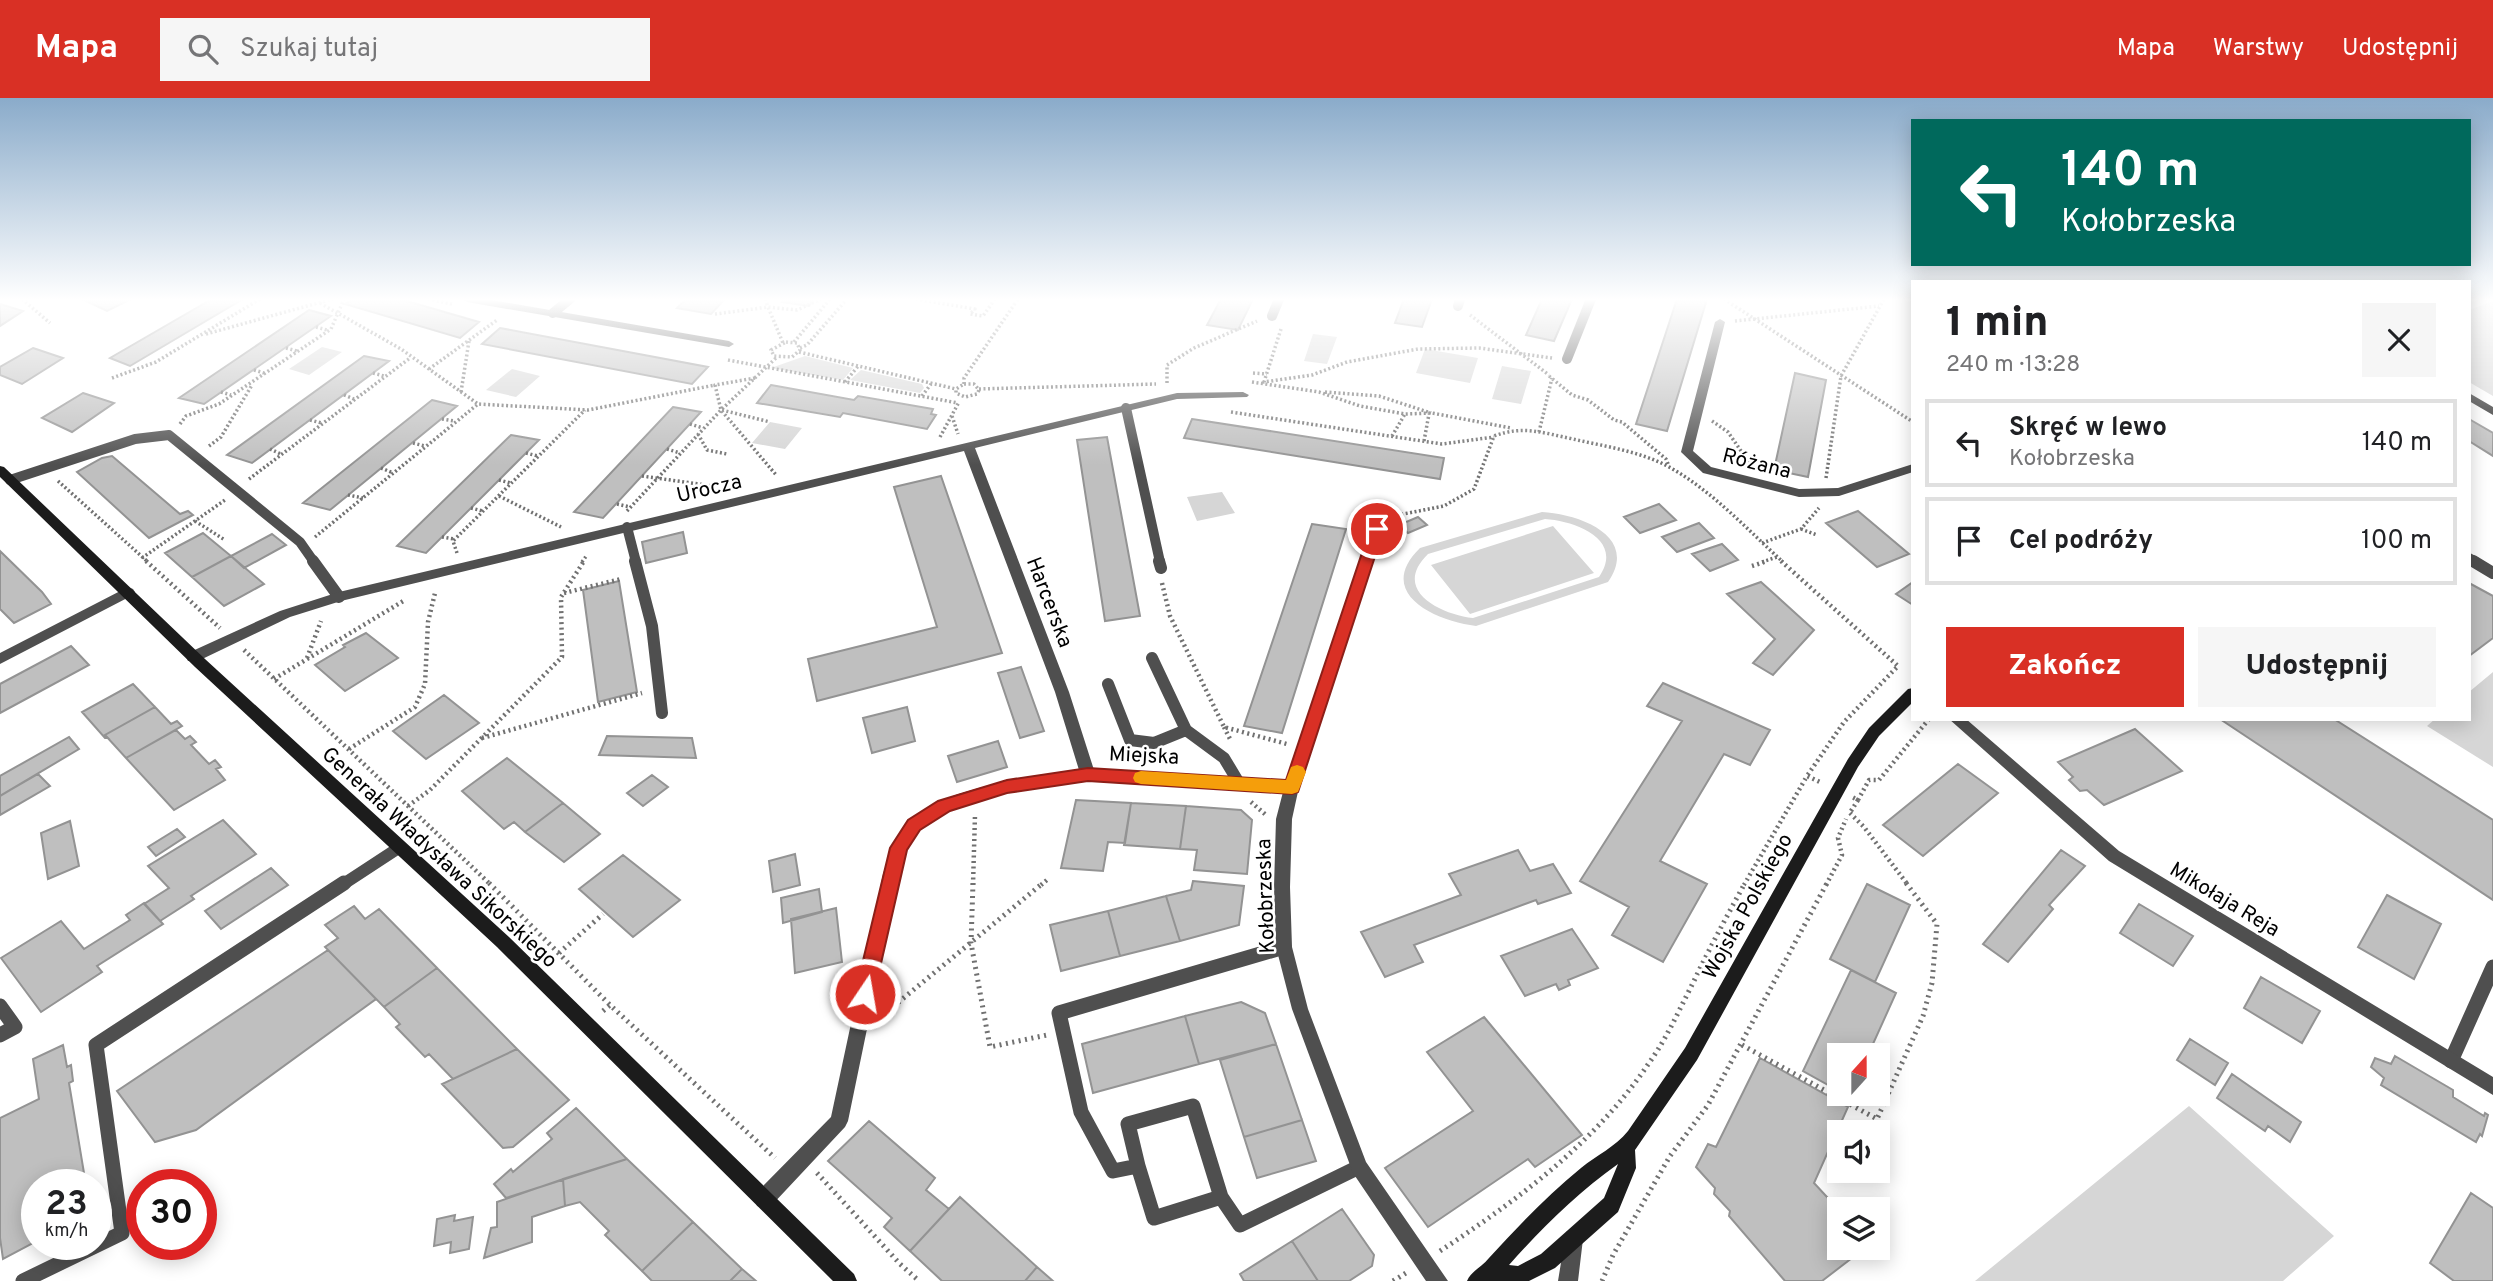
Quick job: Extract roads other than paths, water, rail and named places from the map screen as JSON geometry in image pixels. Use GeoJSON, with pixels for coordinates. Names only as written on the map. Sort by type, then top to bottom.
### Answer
{"type":"FeatureCollection","features":[{"type":"Feature","properties":{"kind":"street","name":"Różana"},"geometry":{"type":"LineString","coordinates":[[1712,354],[1687,452],[1707,470],[1799,493],[1839,492],[1911,469]]}},
{"type":"Feature","properties":{"kind":"street","name":"Urocza"},"geometry":{"type":"LineString","coordinates":[[193,657],[285,614],[626,520],[1177,396],[1243,395]]}},
{"type":"Feature","properties":{"kind":"street"},"geometry":{"type":"LineString","coordinates":[[2471,397],[2493,412]]}},
{"type":"Feature","properties":{"kind":"street","name":"Harcerska"},"geometry":{"type":"LineString","coordinates":[[964,442],[1062,692],[1088,775]]}},
{"type":"Feature","properties":{"kind":"street","name":"Generała Władysława Sikorskiego"},"geometry":{"type":"LineString","coordinates":[[5,475],[193,657],[512,951],[847,1281]]}},
{"type":"Feature","properties":{"kind":"street","name":"Kołobrzeska"},"geometry":{"type":"LineString","coordinates":[[1377,529],[1284,819],[1284,947],[1300,1009],[1359,1167],[1438,1281]]}},
{"type":"Feature","properties":{"kind":"street"},"geometry":{"type":"LineString","coordinates":[[0,659],[128,592]]}},
{"type":"Feature","properties":{"kind":"street","name":"Wojska Polskiego"},"geometry":{"type":"LineString","coordinates":[[1491,1278],[1541,1216],[1588,1174],[1626,1146],[1691,1054],[1855,759],[1874,732],[1911,695]]}},
{"type":"Feature","properties":{"kind":"street","name":"Mikołaja Reja"},"geometry":{"type":"LineString","coordinates":[[1958,721],[2114,856],[2493,1087]]}},
{"type":"Feature","properties":{"kind":"street","name":"Miejska"},"geometry":{"type":"LineString","coordinates":[[764,1199],[839,1121],[891,874],[899,848],[914,825],[944,806],[1007,786],[1088,775],[1292,788]]}},
{"type":"Feature","properties":{"kind":"street","name":"Wojska Polskiego"},"geometry":{"type":"LineString","coordinates":[[1491,1278],[1519,1276],[1548,1261],[1611,1205],[1627,1168],[1626,1146]]}},
{"type":"Feature","properties":{"kind":"street"},"geometry":{"type":"LineString","coordinates":[[1568,1281],[1573,1239]]}},
{"type":"Feature","properties":{"kind":"lane"},"geometry":{"type":"LineString","coordinates":[[1567,359],[1569,354]]}},
{"type":"Feature","properties":{"kind":"lane"},"geometry":{"type":"LineString","coordinates":[[1126,408],[1161,570]]}},
{"type":"Feature","properties":{"kind":"lane"},"geometry":{"type":"LineString","coordinates":[[5,475],[43,467],[135,439],[169,435],[300,542],[339,597]]}},
{"type":"Feature","properties":{"kind":"lane"},"geometry":{"type":"LineString","coordinates":[[626,520],[652,626],[662,713]]}},
{"type":"Feature","properties":{"kind":"lane"},"geometry":{"type":"LineString","coordinates":[[2471,559],[2493,572]]}},
{"type":"Feature","properties":{"kind":"lane"},"geometry":{"type":"LineString","coordinates":[[1152,658],[1186,730],[1224,758],[1239,783]]}},
{"type":"Feature","properties":{"kind":"lane"},"geometry":{"type":"LineString","coordinates":[[1108,684],[1130,740],[1154,743],[1186,730]]}},
{"type":"Feature","properties":{"kind":"lane"},"geometry":{"type":"LineString","coordinates":[[23,1281],[122,1233],[96,1045],[400,847]]}},
{"type":"Feature","properties":{"kind":"lane"},"geometry":{"type":"LineString","coordinates":[[1138,1166],[1113,1171],[1081,1112],[1059,1013],[1284,947]]}},
{"type":"Feature","properties":{"kind":"lane"},"geometry":{"type":"LineString","coordinates":[[2451,1060],[2493,967]]}},
{"type":"Feature","properties":{"kind":"lane"},"geometry":{"type":"LineString","coordinates":[[0,1006],[15,1027],[0,1035]]}},
{"type":"Feature","properties":{"kind":"lane"},"geometry":{"type":"LineString","coordinates":[[1221,1197],[1154,1218],[1128,1124],[1193,1106],[1221,1197],[1240,1225],[1359,1167]]}}]}
